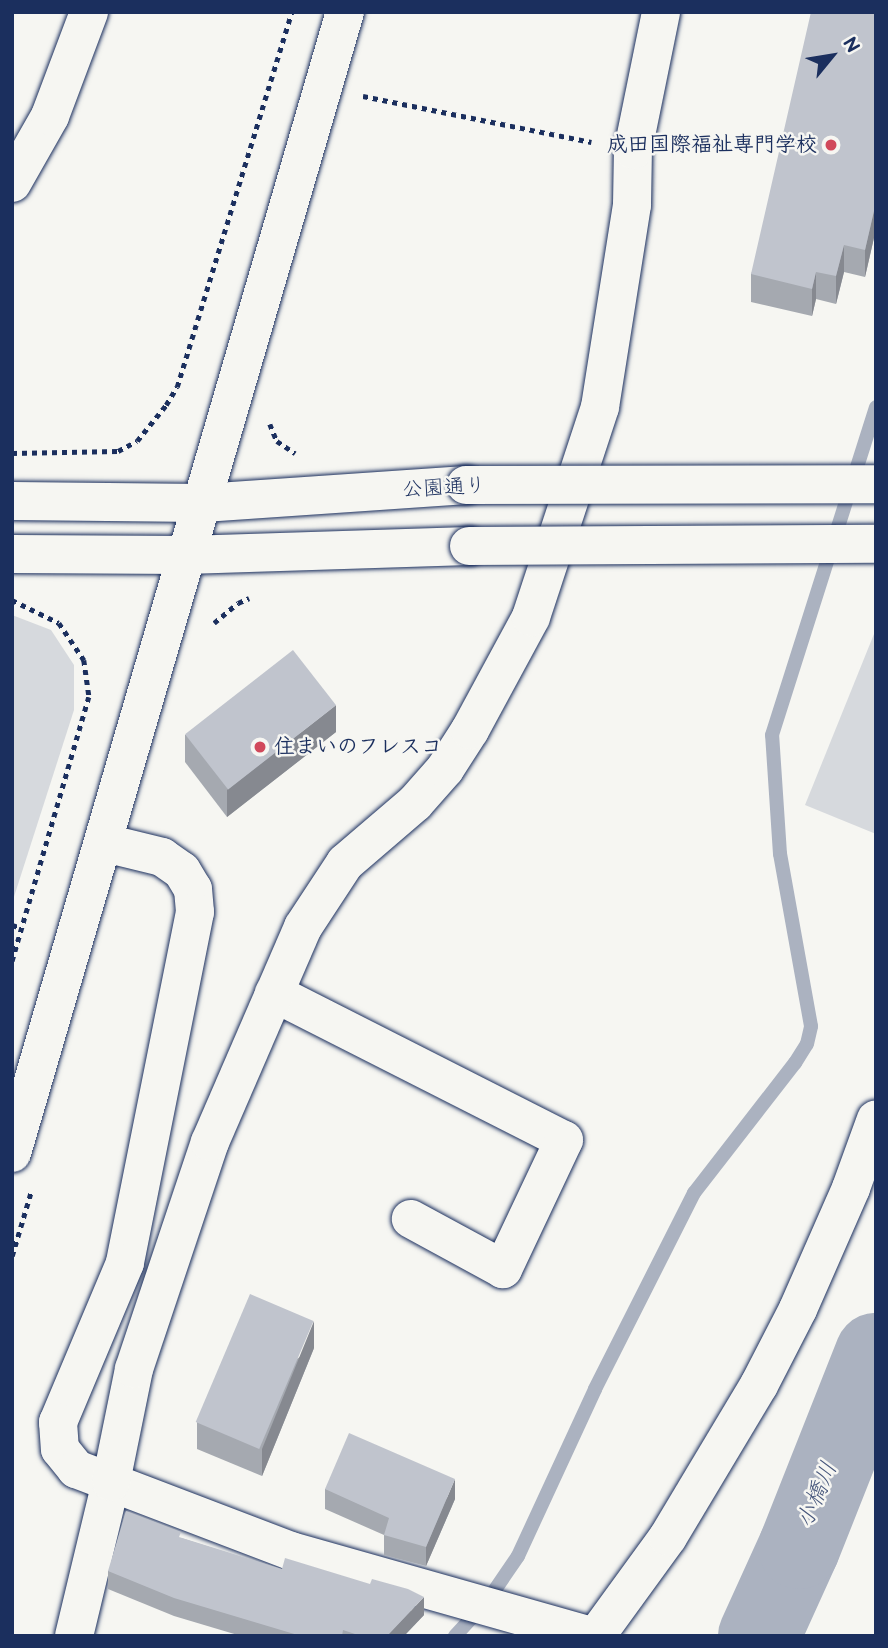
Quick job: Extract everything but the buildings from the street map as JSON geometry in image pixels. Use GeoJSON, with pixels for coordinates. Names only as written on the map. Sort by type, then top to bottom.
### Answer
{"type":"FeatureCollection","features":[{"type":"Feature","properties":{"kind":"street"},"geometry":{"type":"LineString","coordinates":[[12,183],[50,116],[89,12]]}},
{"type":"Feature","properties":{"kind":"street"},"geometry":{"type":"LineString","coordinates":[[12,1153],[105,843],[345,12]]}},
{"type":"Feature","properties":{"kind":"street"},"geometry":{"type":"LineString","coordinates":[[74,1636],[111,1482],[134,1369],[210,1142],[303,928],[345,863],[415,803],[445,769],[470,730],[531,617],[600,407],[632,205],[633,150],[661,12]]}},
{"type":"Feature","properties":{"kind":"street","name":"公園通り"},"geometry":{"type":"LineString","coordinates":[[12,501],[203,503],[466,485],[876,484]]}},
{"type":"Feature","properties":{"kind":"street"},"geometry":{"type":"LineString","coordinates":[[12,554],[186,555],[469,546],[876,544]]}},
{"type":"Feature","properties":{"kind":"street"},"geometry":{"type":"LineString","coordinates":[[105,843],[162,857],[182,871],[193,889],[195,912],[125,1263],[58,1422],[60,1449],[76,1469],[291,1551],[594,1636],[668,1537],[759,1385],[798,1308],[852,1188],[876,1119]]}},
{"type":"Feature","properties":{"kind":"street"},"geometry":{"type":"LineString","coordinates":[[275,993],[564,1140],[503,1269],[411,1219]]}},
{"type":"Feature","properties":{"kind":"path"},"geometry":{"type":"LineString","coordinates":[[12,453],[118,452],[137,441],[166,405],[177,387],[292,12]]}},
{"type":"Feature","properties":{"kind":"path"},"geometry":{"type":"LineString","coordinates":[[354,94],[633,150]]}},
{"type":"Feature","properties":{"kind":"path"},"geometry":{"type":"LineString","coordinates":[[267,416],[277,441],[300,456]]}},
{"type":"Feature","properties":{"kind":"path"},"geometry":{"type":"LineString","coordinates":[[12,600],[59,623],[84,660],[89,697],[12,962]]}},
{"type":"Feature","properties":{"kind":"path"},"geometry":{"type":"LineString","coordinates":[[12,925],[22,928]]}},
{"type":"Feature","properties":{"kind":"shaded area"},"geometry":{"type":"Polygon","coordinates":[[[12,615],[51,630],[74,665],[74,710],[12,903],[12,615]]]}},
{"type":"Feature","properties":{"kind":"shaded area"},"geometry":{"type":"Polygon","coordinates":[[[876,629],[876,834],[805,805],[876,629]]]}},
{"type":"Feature","properties":{"kind":"waterway"},"geometry":{"type":"LineString","coordinates":[[455,1636],[488,1600],[518,1556],[595,1389],[694,1193],[807,1044],[811,1026],[780,854],[772,735],[876,407]]}},
{"type":"Feature","properties":{"kind":"waterway","name":"小橋川"},"geometry":{"type":"LineString","coordinates":[[759,1636],[799,1548],[876,1354]]}},
{"type":"Feature","properties":{"kind":"place","name":"成田国際福祉専門学校"},"geometry":{"type":"Point","coordinates":[831,145]}},
{"type":"Feature","properties":{"kind":"place","name":"住まいのフレスコ"},"geometry":{"type":"Point","coordinates":[260,747]}}]}
